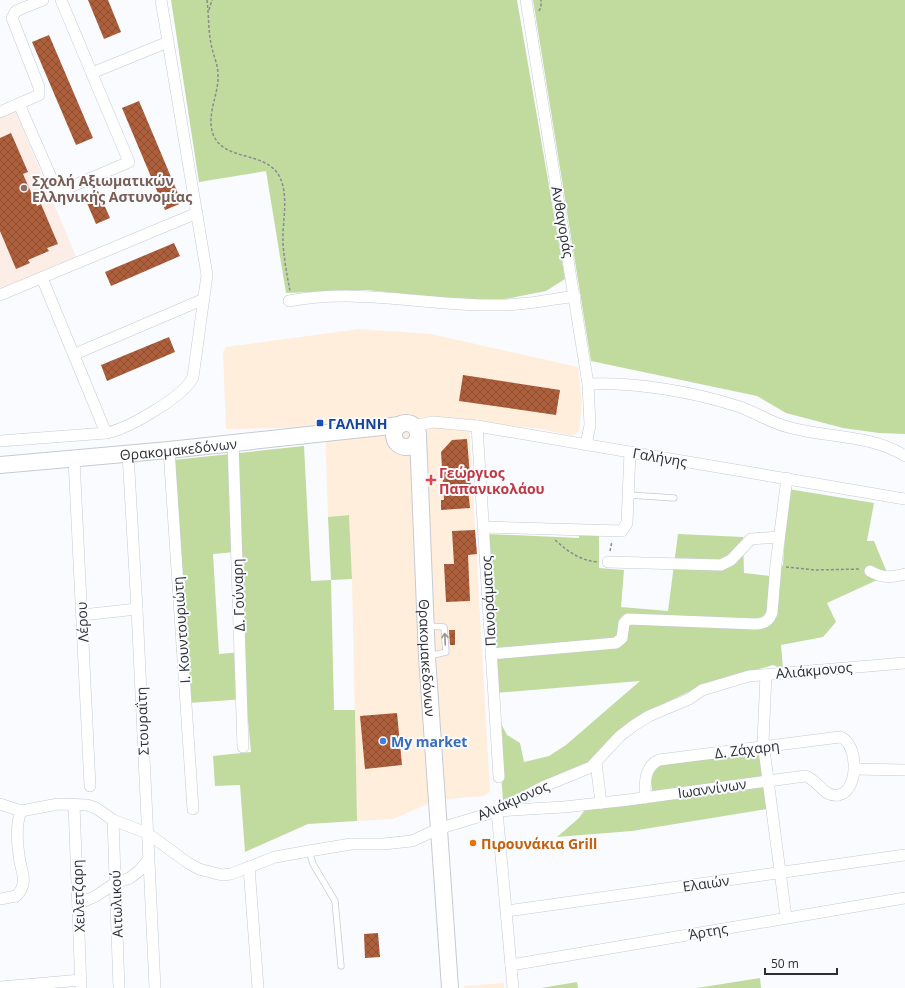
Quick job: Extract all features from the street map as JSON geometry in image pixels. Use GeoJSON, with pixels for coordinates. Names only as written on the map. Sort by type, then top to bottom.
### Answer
{"type":"FeatureCollection","features":[{"type":"Feature","properties":{"kind":"main road","name":"Θρακομακεδόνων"},"geometry":{"type":"LineString","coordinates":[[0,465],[169,450],[356,430],[406,435],[419,471],[425,626],[450,988]]}},
{"type":"Feature","properties":{"kind":"street"},"geometry":{"type":"LineString","coordinates":[[0,112],[36,98],[40,91],[12,18],[16,11],[43,0]]}},
{"type":"Feature","properties":{"kind":"street"},"geometry":{"type":"LineString","coordinates":[[19,104],[56,189],[63,190],[128,162],[61,0]]}},
{"type":"Feature","properties":{"kind":"street"},"geometry":{"type":"LineString","coordinates":[[0,441],[106,433],[124,428],[148,415],[191,381],[204,299],[206,268],[161,0]]}},
{"type":"Feature","properties":{"kind":"street","name":"Ανθαγοράς"},"geometry":{"type":"LineString","coordinates":[[526,0],[588,384],[590,425],[586,445]]}},
{"type":"Feature","properties":{"kind":"street"},"geometry":{"type":"LineString","coordinates":[[92,73],[168,42]]}},
{"type":"Feature","properties":{"kind":"street"},"geometry":{"type":"LineString","coordinates":[[0,296],[197,213]]}},
{"type":"Feature","properties":{"kind":"street"},"geometry":{"type":"LineString","coordinates":[[42,278],[106,433]]}},
{"type":"Feature","properties":{"kind":"street"},"geometry":{"type":"LineString","coordinates":[[292,300],[323,296],[371,296],[491,305],[530,303],[575,296]]}},
{"type":"Feature","properties":{"kind":"street"},"geometry":{"type":"LineString","coordinates":[[74,354],[204,299]]}},
{"type":"Feature","properties":{"kind":"street"},"geometry":{"type":"LineString","coordinates":[[588,384],[625,383],[713,399],[743,408],[788,427],[862,441],[890,448],[905,456]]}},
{"type":"Feature","properties":{"kind":"street","name":"Γαλήνης"},"geometry":{"type":"LineString","coordinates":[[406,435],[428,422],[477,426],[905,498]]}},
{"type":"Feature","properties":{"kind":"street","name":"Πανοράματος"},"geometry":{"type":"LineString","coordinates":[[477,426],[499,777]]}},
{"type":"Feature","properties":{"kind":"street","name":"Δ. Γούναρη"},"geometry":{"type":"LineString","coordinates":[[233,442],[243,747]]}},
{"type":"Feature","properties":{"kind":"street","name":"Ι. Κουντουριώτη"},"geometry":{"type":"LineString","coordinates":[[169,450],[193,809]]}},
{"type":"Feature","properties":{"kind":"street"},"geometry":{"type":"LineString","coordinates":[[484,527],[622,531],[626,527],[629,495],[630,452]]}},
{"type":"Feature","properties":{"kind":"street","name":"Στουραΐτη"},"geometry":{"type":"LineString","coordinates":[[128,454],[137,609],[148,860],[156,988]]}},
{"type":"Feature","properties":{"kind":"street","name":"Λέρου"},"geometry":{"type":"LineString","coordinates":[[74,459],[90,786]]}},
{"type":"Feature","properties":{"kind":"street"},"geometry":{"type":"LineString","coordinates":[[491,654],[616,643],[622,638],[624,623],[628,619],[760,624],[770,619],[772,613],[779,537],[787,478]]}},
{"type":"Feature","properties":{"kind":"street"},"geometry":{"type":"LineString","coordinates":[[608,562],[721,565],[731,560],[751,539],[779,537]]}},
{"type":"Feature","properties":{"kind":"street"},"geometry":{"type":"LineString","coordinates":[[870,571],[879,577],[905,574]]}},
{"type":"Feature","properties":{"kind":"street"},"geometry":{"type":"LineString","coordinates":[[82,615],[137,609]]}},
{"type":"Feature","properties":{"kind":"street","name":"Αλιάκμονος"},"geometry":{"type":"LineString","coordinates":[[21,812],[58,804],[74,804],[96,808],[113,820],[147,833],[188,863],[211,873],[231,874],[275,857],[309,850],[351,844],[412,841],[438,829],[497,811],[550,784],[582,772],[596,763],[620,736],[649,716],[689,699],[702,690],[749,676],[905,663]]}},
{"type":"Feature","properties":{"kind":"street"},"geometry":{"type":"LineString","coordinates":[[766,675],[763,747],[786,917]]}},
{"type":"Feature","properties":{"kind":"street","name":"Δ. Ζάχαρη"},"geometry":{"type":"LineString","coordinates":[[645,798],[645,777],[659,760],[840,737],[845,739],[848,743],[855,769]]}},
{"type":"Feature","properties":{"kind":"street"},"geometry":{"type":"LineString","coordinates":[[596,763],[600,803]]}},
{"type":"Feature","properties":{"kind":"street"},"geometry":{"type":"LineString","coordinates":[[855,769],[905,770]]}},
{"type":"Feature","properties":{"kind":"street","name":"Ιωαννίνων"},"geometry":{"type":"LineString","coordinates":[[497,811],[645,798],[805,776],[810,777],[823,791],[830,794],[839,795],[845,791],[850,784],[855,769]]}},
{"type":"Feature","properties":{"kind":"street"},"geometry":{"type":"LineString","coordinates":[[0,804],[21,812],[18,833],[18,854],[24,874],[22,885],[16,896],[0,899]]}},
{"type":"Feature","properties":{"kind":"street","name":"Χειλετζαρη"},"geometry":{"type":"LineString","coordinates":[[74,804],[81,984]]}},
{"type":"Feature","properties":{"kind":"street"},"geometry":{"type":"LineString","coordinates":[[497,811],[513,988]]}},
{"type":"Feature","properties":{"kind":"street","name":"Αιτωλικού"},"geometry":{"type":"LineString","coordinates":[[113,820],[120,988]]}},
{"type":"Feature","properties":{"kind":"street","name":"Ελαιών"},"geometry":{"type":"LineString","coordinates":[[507,911],[905,855]]}},
{"type":"Feature","properties":{"kind":"street"},"geometry":{"type":"LineString","coordinates":[[78,904],[96,896],[115,883],[130,878],[140,870],[148,860]]}},
{"type":"Feature","properties":{"kind":"street"},"geometry":{"type":"LineString","coordinates":[[248,867],[258,988]]}},
{"type":"Feature","properties":{"kind":"street","name":"Άρτης"},"geometry":{"type":"LineString","coordinates":[[511,965],[786,917],[905,898]]}},
{"type":"Feature","properties":{"kind":"street"},"geometry":{"type":"LineString","coordinates":[[0,987],[81,984]]}},
{"type":"Feature","properties":{"kind":"lane"},"geometry":{"type":"LineString","coordinates":[[629,495],[674,498]]}},
{"type":"Feature","properties":{"kind":"lane"},"geometry":{"type":"LineString","coordinates":[[309,850],[314,864],[335,901],[341,966]]}},
{"type":"Feature","properties":{"kind":"path"},"geometry":{"type":"LineString","coordinates":[[207,0],[212,48],[218,73],[217,92],[211,120],[213,135],[216,141],[230,151],[265,162],[280,178],[284,191],[283,228],[285,258],[292,300]]}},
{"type":"Feature","properties":{"kind":"path"},"geometry":{"type":"LineString","coordinates":[[208,11],[212,0]]}},
{"type":"Feature","properties":{"kind":"path"},"geometry":{"type":"LineString","coordinates":[[543,529],[577,557],[584,560],[608,562],[612,531]]}},
{"type":"Feature","properties":{"kind":"path"},"geometry":{"type":"LineString","coordinates":[[776,564],[800,569],[861,569],[870,571]]}},
{"type":"Feature","properties":{"kind":"shaded area","name":"Σχολή Αξιωματικών Ελληνικής Αστυνομίας"},"geometry":{"type":"Polygon","coordinates":[[[15,110],[77,259],[0,292],[0,117],[15,110]]]}},
{"type":"Feature","properties":{"kind":"shaded area"},"geometry":{"type":"Polygon","coordinates":[[[360,329],[431,334],[578,367],[582,403],[579,431],[573,436],[540,429],[469,421],[490,792],[483,796],[437,800],[393,819],[357,821],[352,579],[349,515],[328,517],[325,427],[226,429],[223,352],[226,347],[360,329]]]}},
{"type":"Feature","properties":{"kind":"shaded area"},"geometry":{"type":"Polygon","coordinates":[[[504,983],[504,988],[464,988],[464,986],[504,983]]]}},
{"type":"Feature","properties":{"kind":"green space"},"geometry":{"type":"Polygon","coordinates":[[[171,0],[517,0],[565,279],[546,291],[505,299],[468,300],[366,290],[286,293],[266,171],[199,182],[171,0]]]}},
{"type":"Feature","properties":{"kind":"green space"},"geometry":{"type":"Polygon","coordinates":[[[533,0],[905,0],[905,434],[879,433],[843,428],[786,413],[757,396],[591,361],[533,0]]]}},
{"type":"Feature","properties":{"kind":"green space"},"geometry":{"type":"Polygon","coordinates":[[[304,446],[311,581],[331,580],[334,710],[355,710],[357,821],[308,824],[245,852],[240,785],[215,786],[213,756],[251,752],[246,699],[188,703],[173,460],[304,446]],[[235,552],[213,554],[219,654],[242,652],[235,552]]]}},
{"type":"Feature","properties":{"kind":"green space"},"geometry":{"type":"Polygon","coordinates":[[[788,489],[874,503],[867,541],[874,541],[888,575],[827,603],[836,622],[823,637],[781,645],[783,669],[773,665],[703,685],[642,714],[588,763],[503,801],[497,716],[507,735],[520,743],[524,762],[549,756],[566,745],[640,681],[495,693],[489,534],[579,538],[579,528],[599,529],[599,568],[624,570],[621,607],[668,611],[678,534],[743,537],[744,573],[770,576],[783,565],[788,489]]]}},
{"type":"Feature","properties":{"kind":"green space"},"geometry":{"type":"Polygon","coordinates":[[[349,515],[352,579],[331,580],[328,517],[349,515]]]}},
{"type":"Feature","properties":{"kind":"green space"},"geometry":{"type":"Polygon","coordinates":[[[760,746],[767,809],[632,831],[557,837],[579,818],[586,808],[653,801],[649,759],[760,746]]]}},
{"type":"Feature","properties":{"kind":"green space"},"geometry":{"type":"Polygon","coordinates":[[[760,978],[761,988],[697,988],[760,978]]]}},
{"type":"Feature","properties":{"kind":"green space"},"geometry":{"type":"Polygon","coordinates":[[[577,982],[578,988],[541,988],[577,982]]]}},
{"type":"Feature","properties":{"kind":"building"},"geometry":{"type":"Polygon","coordinates":[[[88,0],[108,0],[121,32],[104,39],[88,0]]]}},
{"type":"Feature","properties":{"kind":"building"},"geometry":{"type":"Polygon","coordinates":[[[49,35],[93,138],[76,145],[32,42],[49,35]]]}},
{"type":"Feature","properties":{"kind":"building"},"geometry":{"type":"Polygon","coordinates":[[[139,101],[182,203],[165,210],[122,108],[139,101]]]}},
{"type":"Feature","properties":{"kind":"building"},"geometry":{"type":"Polygon","coordinates":[[[11,133],[28,172],[23,174],[37,206],[41,204],[58,244],[47,248],[49,251],[28,260],[30,263],[16,269],[0,231],[0,138],[11,133]]]}},
{"type":"Feature","properties":{"kind":"building"},"geometry":{"type":"Polygon","coordinates":[[[98,191],[110,218],[96,224],[84,196],[98,191]]]}},
{"type":"Feature","properties":{"kind":"building"},"geometry":{"type":"Polygon","coordinates":[[[174,243],[180,256],[111,286],[105,272],[174,243]]]}},
{"type":"Feature","properties":{"kind":"building"},"geometry":{"type":"Polygon","coordinates":[[[169,337],[175,352],[107,381],[101,365],[169,337]]]}},
{"type":"Feature","properties":{"kind":"building"},"geometry":{"type":"Polygon","coordinates":[[[463,375],[560,390],[556,415],[459,401],[463,375]]]}},
{"type":"Feature","properties":{"kind":"building"},"geometry":{"type":"Polygon","coordinates":[[[467,439],[471,488],[468,489],[470,508],[441,510],[441,500],[444,500],[441,452],[452,440],[467,439]]]}},
{"type":"Feature","properties":{"kind":"building"},"geometry":{"type":"Polygon","coordinates":[[[475,530],[477,554],[468,555],[470,601],[446,602],[444,564],[454,564],[452,531],[475,530]]]}},
{"type":"Feature","properties":{"kind":"building"},"geometry":{"type":"Polygon","coordinates":[[[449,630],[455,630],[455,645],[450,645],[449,630]]]}},
{"type":"Feature","properties":{"kind":"building"},"geometry":{"type":"Polygon","coordinates":[[[397,713],[402,765],[365,769],[360,716],[397,713]]]}},
{"type":"Feature","properties":{"kind":"building"},"geometry":{"type":"Polygon","coordinates":[[[378,933],[380,957],[365,958],[364,934],[378,933]]]}},
{"type":"Feature","properties":{"kind":"place","name":"Σχολή Αξιωματικών Ελληνικής Αστυνομίας"},"geometry":{"type":"Point","coordinates":[24,188]}},
{"type":"Feature","properties":{"kind":"place","name":"ΓΑΛΗΝΗ"},"geometry":{"type":"Point","coordinates":[320,423]}},
{"type":"Feature","properties":{"kind":"place","name":"Γεώργιος Παπανικολάου"},"geometry":{"type":"Point","coordinates":[431,480]}},
{"type":"Feature","properties":{"kind":"place","name":"My market"},"geometry":{"type":"Point","coordinates":[383,741]}},
{"type":"Feature","properties":{"kind":"place","name":"Πιρουνάκια Grill"},"geometry":{"type":"Point","coordinates":[473,843]}}]}
